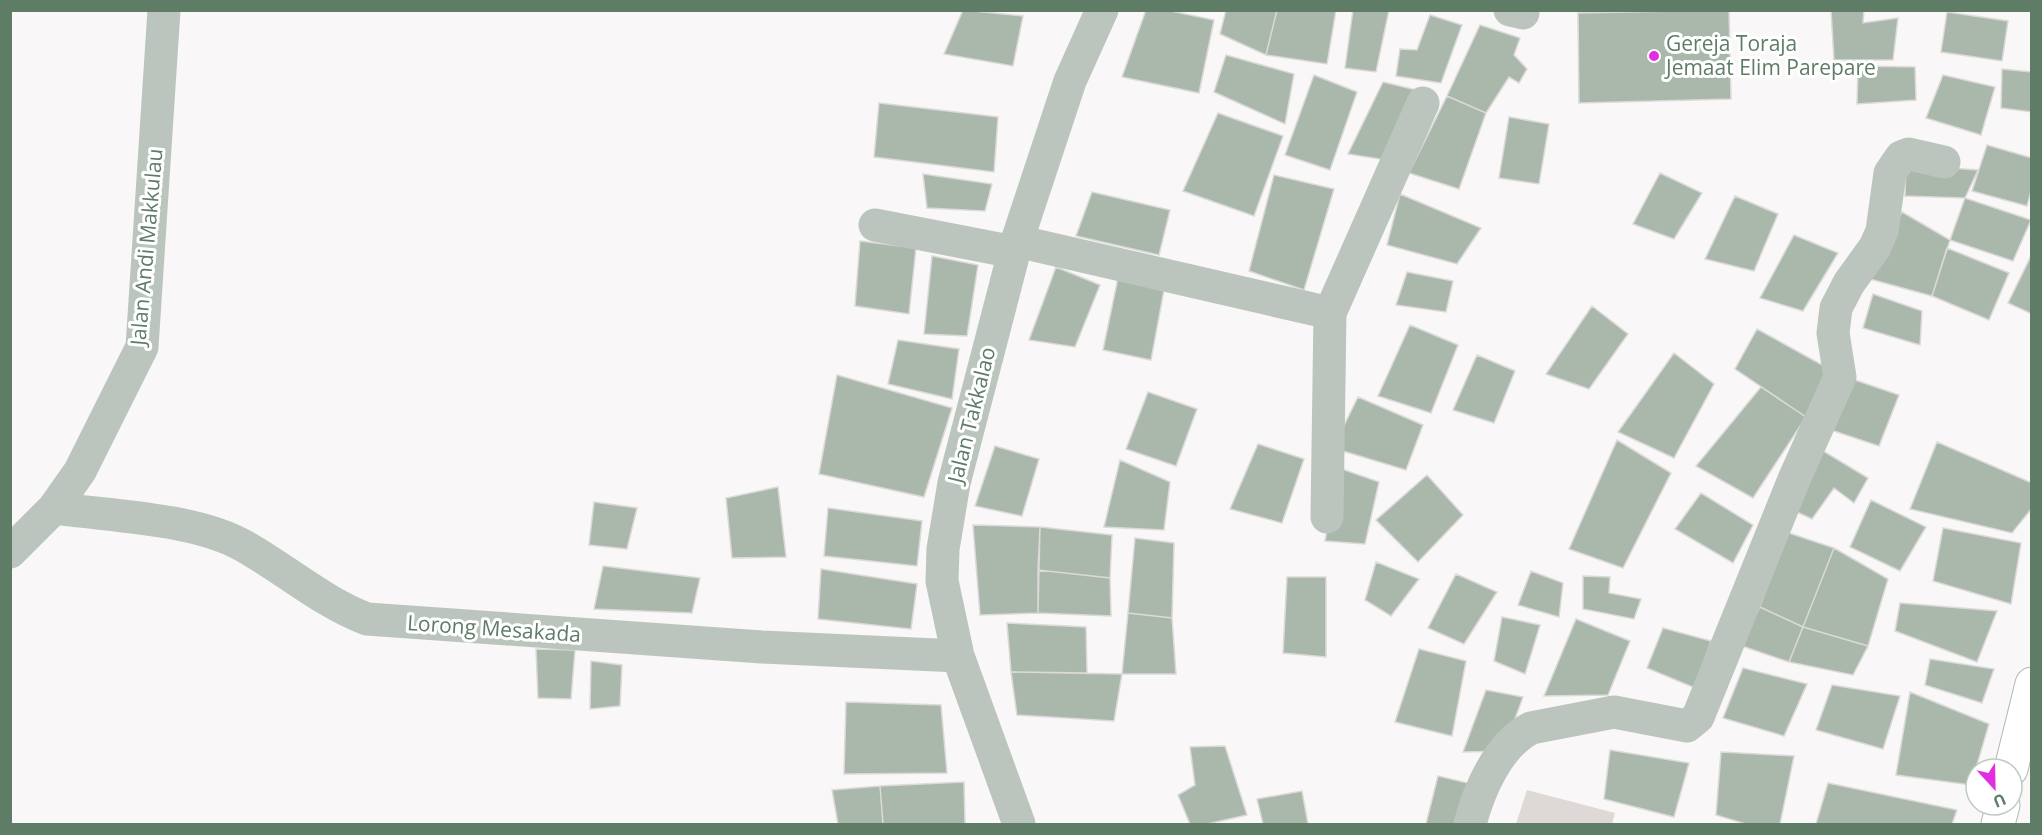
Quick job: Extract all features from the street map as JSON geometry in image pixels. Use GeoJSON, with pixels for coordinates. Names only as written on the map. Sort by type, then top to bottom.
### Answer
{"type":"FeatureCollection","features":[{"type":"Feature","properties":{"kind":"highway"},"geometry":{"type":"LineString","coordinates":[[2014,757],[2031,684]]}},
{"type":"Feature","properties":{"kind":"street","name":"Jalan Andi Makkulau"},"geometry":{"type":"LineString","coordinates":[[15,541],[54,508],[80,471],[142,347],[164,10]]}},
{"type":"Feature","properties":{"kind":"street","name":"Jalan Takkalao"},"geometry":{"type":"LineString","coordinates":[[1019,825],[958,656],[942,581],[943,549],[954,483],[1015,247],[1070,81],[1102,10]]}},
{"type":"Feature","properties":{"kind":"street"},"geometry":{"type":"LineString","coordinates":[[1327,518],[1330,313],[1423,103]]}},
{"type":"Feature","properties":{"kind":"street"},"geometry":{"type":"LineString","coordinates":[[1470,825],[1475,804],[1503,751],[1519,734],[1531,728],[1614,712],[1687,726],[1698,717],[1795,477],[1840,377],[1833,333],[1836,308],[1849,283],[1875,247],[1882,231],[1890,173],[1901,157],[1909,154],[1944,162]]}},
{"type":"Feature","properties":{"kind":"street"},"geometry":{"type":"LineString","coordinates":[[876,225],[1015,247],[1330,313]]}},
{"type":"Feature","properties":{"kind":"street","name":"Lorong Mesakada"},"geometry":{"type":"LineString","coordinates":[[54,508],[196,528],[240,544],[330,600],[367,619],[762,647],[958,656]]}},
{"type":"Feature","properties":{"kind":"shaded area"},"geometry":{"type":"Polygon","coordinates":[[[1527,790],[1615,813],[1612,824],[1516,824],[1527,790]]]}},
{"type":"Feature","properties":{"kind":"building"},"geometry":{"type":"Polygon","coordinates":[[[963,10],[1023,16],[1013,66],[944,54],[963,10]]]}},
{"type":"Feature","properties":{"kind":"building"},"geometry":{"type":"Polygon","coordinates":[[[1146,10],[1166,10],[1214,20],[1199,93],[1122,77],[1146,10]]]}},
{"type":"Feature","properties":{"kind":"building"},"geometry":{"type":"Polygon","coordinates":[[[1226,10],[1277,10],[1266,55],[1220,34],[1226,10]]]}},
{"type":"Feature","properties":{"kind":"building"},"geometry":{"type":"Polygon","coordinates":[[[1277,10],[1336,10],[1327,64],[1266,55],[1277,10]]]}},
{"type":"Feature","properties":{"kind":"building"},"geometry":{"type":"Polygon","coordinates":[[[1353,10],[1389,10],[1376,72],[1345,68],[1353,10]]]}},
{"type":"Feature","properties":{"kind":"building","name":"Gereja Toraja Jemaat Elim Parepare"},"geometry":{"type":"Polygon","coordinates":[[[1729,10],[1731,99],[1579,103],[1578,13],[1729,10]]]}},
{"type":"Feature","properties":{"kind":"building"},"geometry":{"type":"Polygon","coordinates":[[[1831,10],[1864,10],[1863,23],[1898,18],[1893,60],[1834,60],[1831,10]]]}},
{"type":"Feature","properties":{"kind":"building"},"geometry":{"type":"Polygon","coordinates":[[[1947,12],[2008,21],[2002,61],[1941,52],[1947,12]]]}},
{"type":"Feature","properties":{"kind":"building"},"geometry":{"type":"Polygon","coordinates":[[[1430,15],[1462,25],[1441,83],[1396,76],[1400,49],[1417,50],[1430,15]]]}},
{"type":"Feature","properties":{"kind":"building"},"geometry":{"type":"Polygon","coordinates":[[[1480,25],[1520,38],[1514,55],[1527,69],[1519,83],[1509,77],[1486,113],[1447,96],[1480,25]]]}},
{"type":"Feature","properties":{"kind":"building"},"geometry":{"type":"Polygon","coordinates":[[[1226,55],[1294,74],[1285,124],[1214,92],[1226,55]]]}},
{"type":"Feature","properties":{"kind":"building"},"geometry":{"type":"Polygon","coordinates":[[[1858,66],[1915,67],[1916,100],[1857,104],[1858,66]]]}},
{"type":"Feature","properties":{"kind":"building"},"geometry":{"type":"Polygon","coordinates":[[[2002,69],[2032,72],[2032,112],[2001,108],[2002,69]]]}},
{"type":"Feature","properties":{"kind":"building"},"geometry":{"type":"Polygon","coordinates":[[[1314,75],[1357,92],[1330,170],[1285,155],[1314,75]]]}},
{"type":"Feature","properties":{"kind":"building"},"geometry":{"type":"Polygon","coordinates":[[[1943,75],[1995,87],[1981,135],[1926,118],[1943,75]]]}},
{"type":"Feature","properties":{"kind":"building"},"geometry":{"type":"Polygon","coordinates":[[[1383,82],[1433,94],[1405,163],[1348,154],[1383,82]]]}},
{"type":"Feature","properties":{"kind":"building"},"geometry":{"type":"Polygon","coordinates":[[[1447,96],[1486,113],[1459,189],[1409,173],[1447,96]]]}},
{"type":"Feature","properties":{"kind":"building"},"geometry":{"type":"Polygon","coordinates":[[[879,103],[998,117],[994,172],[874,157],[879,103]]]}},
{"type":"Feature","properties":{"kind":"building"},"geometry":{"type":"Polygon","coordinates":[[[1218,113],[1283,136],[1254,216],[1183,191],[1218,113]]]}},
{"type":"Feature","properties":{"kind":"building"},"geometry":{"type":"Polygon","coordinates":[[[1509,117],[1549,124],[1539,184],[1499,178],[1509,117]]]}},
{"type":"Feature","properties":{"kind":"building"},"geometry":{"type":"Polygon","coordinates":[[[1987,145],[2032,158],[2032,187],[2027,206],[1972,191],[1987,145]]]}},
{"type":"Feature","properties":{"kind":"building"},"geometry":{"type":"Polygon","coordinates":[[[1906,165],[1978,170],[1965,198],[1905,196],[1906,165]]]}},
{"type":"Feature","properties":{"kind":"building"},"geometry":{"type":"Polygon","coordinates":[[[1660,173],[1702,193],[1674,239],[1633,224],[1660,173]]]}},
{"type":"Feature","properties":{"kind":"building"},"geometry":{"type":"Polygon","coordinates":[[[923,174],[992,184],[985,211],[927,208],[923,174]]]}},
{"type":"Feature","properties":{"kind":"building"},"geometry":{"type":"Polygon","coordinates":[[[1274,175],[1334,189],[1304,290],[1249,271],[1274,175]]]}},
{"type":"Feature","properties":{"kind":"building"},"geometry":{"type":"Polygon","coordinates":[[[1092,192],[1170,210],[1159,255],[1076,236],[1092,192]]]}},
{"type":"Feature","properties":{"kind":"building"},"geometry":{"type":"Polygon","coordinates":[[[1400,194],[1481,228],[1457,264],[1387,245],[1400,194]]]}},
{"type":"Feature","properties":{"kind":"building"},"geometry":{"type":"Polygon","coordinates":[[[1735,196],[1778,214],[1754,271],[1705,259],[1735,196]]]}},
{"type":"Feature","properties":{"kind":"building"},"geometry":{"type":"Polygon","coordinates":[[[1965,198],[2031,220],[2013,261],[1950,240],[1965,198]]]}},
{"type":"Feature","properties":{"kind":"building"},"geometry":{"type":"Polygon","coordinates":[[[1902,212],[1950,240],[1932,296],[1870,279],[1902,212]]]}},
{"type":"Feature","properties":{"kind":"building"},"geometry":{"type":"Polygon","coordinates":[[[1794,235],[1838,253],[1803,311],[1760,298],[1794,235]]]}},
{"type":"Feature","properties":{"kind":"building"},"geometry":{"type":"Polygon","coordinates":[[[860,241],[916,248],[909,314],[855,306],[860,241]]]}},
{"type":"Feature","properties":{"kind":"building"},"geometry":{"type":"Polygon","coordinates":[[[1947,248],[2009,273],[1989,320],[1932,296],[1947,248]]]}},
{"type":"Feature","properties":{"kind":"building"},"geometry":{"type":"Polygon","coordinates":[[[2032,254],[2032,314],[2008,303],[2032,254]]]}},
{"type":"Feature","properties":{"kind":"building"},"geometry":{"type":"Polygon","coordinates":[[[932,256],[978,265],[967,336],[924,334],[932,256]]]}},
{"type":"Feature","properties":{"kind":"building"},"geometry":{"type":"Polygon","coordinates":[[[1056,267],[1100,285],[1075,347],[1029,340],[1056,267]]]}},
{"type":"Feature","properties":{"kind":"building"},"geometry":{"type":"Polygon","coordinates":[[[1407,272],[1453,281],[1446,312],[1396,305],[1407,272]]]}},
{"type":"Feature","properties":{"kind":"building"},"geometry":{"type":"Polygon","coordinates":[[[1118,278],[1164,290],[1151,360],[1103,350],[1118,278]]]}},
{"type":"Feature","properties":{"kind":"building"},"geometry":{"type":"Polygon","coordinates":[[[1873,294],[1922,311],[1920,345],[1863,328],[1873,294]]]}},
{"type":"Feature","properties":{"kind":"building"},"geometry":{"type":"Polygon","coordinates":[[[1592,306],[1628,334],[1589,389],[1546,374],[1592,306]]]}},
{"type":"Feature","properties":{"kind":"building"},"geometry":{"type":"Polygon","coordinates":[[[1410,325],[1458,345],[1431,413],[1378,396],[1410,325]]]}},
{"type":"Feature","properties":{"kind":"building"},"geometry":{"type":"Polygon","coordinates":[[[1757,329],[1833,371],[1806,417],[1735,369],[1757,329]]]}},
{"type":"Feature","properties":{"kind":"building"},"geometry":{"type":"Polygon","coordinates":[[[898,340],[959,349],[952,399],[888,384],[898,340]]]}},
{"type":"Feature","properties":{"kind":"building"},"geometry":{"type":"Polygon","coordinates":[[[1674,353],[1714,384],[1674,458],[1618,432],[1674,353]]]}},
{"type":"Feature","properties":{"kind":"building"},"geometry":{"type":"Polygon","coordinates":[[[1477,355],[1515,371],[1494,423],[1453,410],[1477,355]]]}},
{"type":"Feature","properties":{"kind":"building"},"geometry":{"type":"Polygon","coordinates":[[[837,375],[952,408],[924,497],[819,474],[837,375]]]}},
{"type":"Feature","properties":{"kind":"building"},"geometry":{"type":"Polygon","coordinates":[[[1855,380],[1899,395],[1879,446],[1828,429],[1855,380]]]}},
{"type":"Feature","properties":{"kind":"building"},"geometry":{"type":"Polygon","coordinates":[[[1761,387],[1806,417],[1753,498],[1696,466],[1761,387]]]}},
{"type":"Feature","properties":{"kind":"building"},"geometry":{"type":"Polygon","coordinates":[[[1148,392],[1197,409],[1176,466],[1126,449],[1148,392]]]}},
{"type":"Feature","properties":{"kind":"building"},"geometry":{"type":"Polygon","coordinates":[[[1358,397],[1423,425],[1406,470],[1333,448],[1358,397]]]}},
{"type":"Feature","properties":{"kind":"building"},"geometry":{"type":"Polygon","coordinates":[[[1800,437],[1868,478],[1854,503],[1834,488],[1812,519],[1771,500],[1800,437]]]}},
{"type":"Feature","properties":{"kind":"building"},"geometry":{"type":"Polygon","coordinates":[[[1617,440],[1671,473],[1623,568],[1569,549],[1617,440]]]}},
{"type":"Feature","properties":{"kind":"building"},"geometry":{"type":"Polygon","coordinates":[[[1937,442],[2032,483],[2032,508],[2012,533],[1910,509],[1937,442]]]}},
{"type":"Feature","properties":{"kind":"building"},"geometry":{"type":"Polygon","coordinates":[[[1258,444],[1304,459],[1282,523],[1230,509],[1258,444]]]}},
{"type":"Feature","properties":{"kind":"building"},"geometry":{"type":"Polygon","coordinates":[[[995,446],[1039,459],[1022,516],[975,506],[995,446]]]}},
{"type":"Feature","properties":{"kind":"building"},"geometry":{"type":"Polygon","coordinates":[[[1120,460],[1170,482],[1164,530],[1104,527],[1120,460]]]}},
{"type":"Feature","properties":{"kind":"building"},"geometry":{"type":"Polygon","coordinates":[[[1339,468],[1379,482],[1365,544],[1325,541],[1339,468]]]}},
{"type":"Feature","properties":{"kind":"building"},"geometry":{"type":"Polygon","coordinates":[[[1427,475],[1463,515],[1418,562],[1376,520],[1427,475]]]}},
{"type":"Feature","properties":{"kind":"building"},"geometry":{"type":"Polygon","coordinates":[[[778,487],[786,557],[732,558],[726,498],[778,487]]]}},
{"type":"Feature","properties":{"kind":"building"},"geometry":{"type":"Polygon","coordinates":[[[1701,493],[1753,525],[1733,563],[1675,529],[1701,493]]]}},
{"type":"Feature","properties":{"kind":"building"},"geometry":{"type":"Polygon","coordinates":[[[1871,500],[1926,527],[1900,571],[1850,547],[1871,500]]]}},
{"type":"Feature","properties":{"kind":"building"},"geometry":{"type":"Polygon","coordinates":[[[594,502],[637,508],[627,549],[589,545],[594,502]]]}},
{"type":"Feature","properties":{"kind":"building"},"geometry":{"type":"Polygon","coordinates":[[[828,508],[922,521],[917,566],[824,556],[828,508]]]}},
{"type":"Feature","properties":{"kind":"building"},"geometry":{"type":"Polygon","coordinates":[[[973,525],[1040,527],[1038,613],[980,615],[973,525]]]}},
{"type":"Feature","properties":{"kind":"building"},"geometry":{"type":"Polygon","coordinates":[[[1040,527],[1112,535],[1110,578],[1038,570],[1040,527]]]}},
{"type":"Feature","properties":{"kind":"building"},"geometry":{"type":"Polygon","coordinates":[[[1943,528],[2021,543],[2011,604],[1933,581],[1943,528]]]}},
{"type":"Feature","properties":{"kind":"building"},"geometry":{"type":"Polygon","coordinates":[[[1786,532],[1834,548],[1803,627],[1760,607],[1786,532]]]}},
{"type":"Feature","properties":{"kind":"building"},"geometry":{"type":"Polygon","coordinates":[[[1135,538],[1174,543],[1172,618],[1128,613],[1135,538]]]}},
{"type":"Feature","properties":{"kind":"building"},"geometry":{"type":"Polygon","coordinates":[[[1834,548],[1888,579],[1868,646],[1803,627],[1834,548]]]}},
{"type":"Feature","properties":{"kind":"building"},"geometry":{"type":"Polygon","coordinates":[[[1376,562],[1419,579],[1391,616],[1365,600],[1376,562]]]}},
{"type":"Feature","properties":{"kind":"building"},"geometry":{"type":"Polygon","coordinates":[[[603,566],[700,578],[692,613],[594,609],[603,566]]]}},
{"type":"Feature","properties":{"kind":"building"},"geometry":{"type":"Polygon","coordinates":[[[821,569],[917,584],[911,629],[818,619],[821,569]]]}},
{"type":"Feature","properties":{"kind":"building"},"geometry":{"type":"Polygon","coordinates":[[[1038,570],[1110,578],[1111,616],[1038,613],[1038,570]]]}},
{"type":"Feature","properties":{"kind":"building"},"geometry":{"type":"Polygon","coordinates":[[[1531,571],[1563,583],[1559,617],[1518,605],[1531,571]]]}},
{"type":"Feature","properties":{"kind":"building"},"geometry":{"type":"Polygon","coordinates":[[[1456,574],[1497,592],[1464,644],[1428,628],[1456,574]]]}},
{"type":"Feature","properties":{"kind":"building"},"geometry":{"type":"Polygon","coordinates":[[[1583,576],[1610,577],[1609,593],[1641,599],[1634,619],[1583,609],[1583,576]]]}},
{"type":"Feature","properties":{"kind":"building"},"geometry":{"type":"Polygon","coordinates":[[[1287,577],[1326,577],[1326,657],[1283,653],[1287,577]]]}},
{"type":"Feature","properties":{"kind":"building"},"geometry":{"type":"Polygon","coordinates":[[[1900,603],[1997,611],[1977,662],[1895,631],[1900,603]]]}},
{"type":"Feature","properties":{"kind":"building"},"geometry":{"type":"Polygon","coordinates":[[[1760,607],[1803,627],[1789,662],[1739,645],[1760,607]]]}},
{"type":"Feature","properties":{"kind":"building"},"geometry":{"type":"Polygon","coordinates":[[[1128,613],[1172,618],[1176,674],[1122,674],[1128,613]]]}},
{"type":"Feature","properties":{"kind":"building"},"geometry":{"type":"Polygon","coordinates":[[[1502,617],[1540,625],[1525,674],[1494,661],[1502,617]]]}},
{"type":"Feature","properties":{"kind":"building"},"geometry":{"type":"Polygon","coordinates":[[[1576,619],[1630,641],[1608,695],[1544,696],[1576,619]]]}},
{"type":"Feature","properties":{"kind":"building"},"geometry":{"type":"Polygon","coordinates":[[[1007,623],[1086,627],[1087,673],[1011,672],[1007,623]]]}},
{"type":"Feature","properties":{"kind":"building"},"geometry":{"type":"Polygon","coordinates":[[[1803,627],[1868,646],[1853,675],[1789,662],[1803,627]]]}},
{"type":"Feature","properties":{"kind":"building"},"geometry":{"type":"Polygon","coordinates":[[[1663,628],[1711,641],[1695,688],[1647,668],[1663,628]]]}},
{"type":"Feature","properties":{"kind":"building"},"geometry":{"type":"Polygon","coordinates":[[[536,649],[575,650],[571,699],[538,698],[536,649]]]}},
{"type":"Feature","properties":{"kind":"building"},"geometry":{"type":"Polygon","coordinates":[[[1419,649],[1466,661],[1452,736],[1395,722],[1419,649]]]}},
{"type":"Feature","properties":{"kind":"building"},"geometry":{"type":"Polygon","coordinates":[[[1930,659],[1994,669],[1982,703],[1925,685],[1930,659]]]}},
{"type":"Feature","properties":{"kind":"building"},"geometry":{"type":"Polygon","coordinates":[[[591,661],[622,665],[620,706],[590,709],[591,661]]]}},
{"type":"Feature","properties":{"kind":"building"},"geometry":{"type":"Polygon","coordinates":[[[1743,668],[1807,684],[1784,736],[1723,718],[1743,668]]]}},
{"type":"Feature","properties":{"kind":"building"},"geometry":{"type":"Polygon","coordinates":[[[1011,672],[1122,674],[1114,721],[1017,715],[1011,672]]]}},
{"type":"Feature","properties":{"kind":"building"},"geometry":{"type":"Polygon","coordinates":[[[1832,685],[1900,696],[1883,749],[1816,730],[1832,685]]]}},
{"type":"Feature","properties":{"kind":"building"},"geometry":{"type":"Polygon","coordinates":[[[1486,690],[1523,697],[1503,751],[1463,752],[1486,690]]]}},
{"type":"Feature","properties":{"kind":"building"},"geometry":{"type":"Polygon","coordinates":[[[1910,692],[1989,724],[1979,757],[1964,757],[1964,784],[1896,775],[1910,692]]]}},
{"type":"Feature","properties":{"kind":"building"},"geometry":{"type":"Polygon","coordinates":[[[846,702],[941,705],[947,773],[844,774],[846,702]]]}},
{"type":"Feature","properties":{"kind":"building"},"geometry":{"type":"Polygon","coordinates":[[[1225,746],[1247,815],[1207,824],[1190,824],[1178,795],[1195,785],[1190,747],[1225,746]]]}},
{"type":"Feature","properties":{"kind":"building"},"geometry":{"type":"Polygon","coordinates":[[[1610,750],[1689,763],[1674,817],[1604,799],[1610,750]]]}},
{"type":"Feature","properties":{"kind":"building"},"geometry":{"type":"Polygon","coordinates":[[[1721,752],[1794,756],[1780,824],[1746,824],[1716,815],[1721,752]]]}},
{"type":"Feature","properties":{"kind":"building"},"geometry":{"type":"Polygon","coordinates":[[[1438,776],[1476,785],[1468,824],[1426,824],[1438,776]]]}},
{"type":"Feature","properties":{"kind":"building"},"geometry":{"type":"Polygon","coordinates":[[[964,782],[965,824],[883,824],[880,786],[964,782]]]}},
{"type":"Feature","properties":{"kind":"building"},"geometry":{"type":"Polygon","coordinates":[[[1828,783],[1957,810],[1952,824],[1816,824],[1828,783]]]}},
{"type":"Feature","properties":{"kind":"building"},"geometry":{"type":"Polygon","coordinates":[[[880,786],[883,824],[838,824],[832,790],[880,786]]]}},
{"type":"Feature","properties":{"kind":"building"},"geometry":{"type":"Polygon","coordinates":[[[1302,791],[1308,824],[1263,824],[1257,799],[1302,791]]]}},
{"type":"Feature","properties":{"kind":"place","name":"Gereja Toraja Jemaat Elim Parepare"},"geometry":{"type":"Point","coordinates":[1654,56]}}]}
